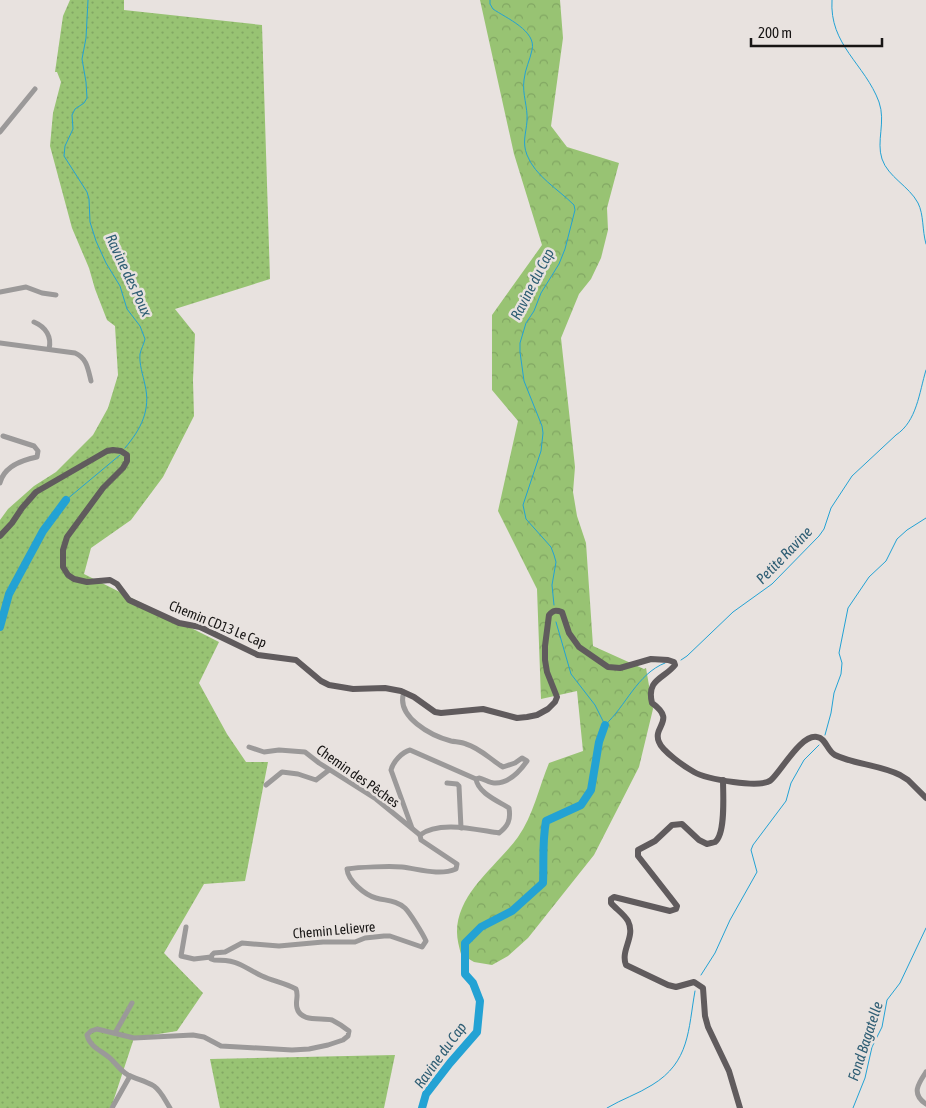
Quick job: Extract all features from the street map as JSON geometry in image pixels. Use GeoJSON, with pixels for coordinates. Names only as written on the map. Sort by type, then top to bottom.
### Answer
{"type":"FeatureCollection","features":[{"type":"Feature","properties":{"kind":"main road","name":"Chemin CD13 Le Cap"},"geometry":{"type":"LineString","coordinates":[[0,536],[12,524],[22,508],[36,492],[107,451],[121,451],[127,455],[126,464],[104,488],[67,537],[62,559],[63,567],[68,574],[82,582],[110,580],[117,584],[129,600],[179,623],[200,627],[258,655],[296,660],[321,681],[329,685],[352,689],[384,688],[404,692],[435,712],[483,709],[517,718],[537,715],[548,709],[557,697],[547,672],[545,646],[549,615],[552,611],[557,610],[562,612],[569,632],[579,647],[608,667],[620,668],[651,659],[674,662],[675,666],[660,677],[652,689],[652,703],[661,709],[663,716],[658,742],[662,748],[694,772],[723,780],[759,785],[766,783],[771,780],[801,744],[816,736],[822,739],[833,755],[900,774],[926,798]]}},
{"type":"Feature","properties":{"kind":"main road"},"geometry":{"type":"LineString","coordinates":[[723,780],[722,827],[720,835],[715,842],[707,844],[699,840],[682,824],[676,824],[672,825],[637,853],[677,906],[676,909],[670,911],[614,898],[611,899],[611,903],[626,918],[630,930],[630,939],[624,955],[626,965],[668,985],[676,986],[694,982],[702,988],[708,1027],[729,1071],[740,1108]]}},
{"type":"Feature","properties":{"kind":"street"},"geometry":{"type":"LineString","coordinates":[[0,132],[35,90]]}},
{"type":"Feature","properties":{"kind":"street"},"geometry":{"type":"LineString","coordinates":[[0,292],[26,288],[56,295]]}},
{"type":"Feature","properties":{"kind":"street"},"geometry":{"type":"LineString","coordinates":[[34,322],[42,327],[49,336],[49,349]]}},
{"type":"Feature","properties":{"kind":"street"},"geometry":{"type":"LineString","coordinates":[[0,343],[80,355],[87,364],[91,381]]}},
{"type":"Feature","properties":{"kind":"street"},"geometry":{"type":"LineString","coordinates":[[0,483],[8,469],[23,460],[37,457],[38,451],[34,446],[2,436]]}},
{"type":"Feature","properties":{"kind":"street"},"geometry":{"type":"LineString","coordinates":[[404,692],[403,703],[406,714],[436,736],[467,744],[503,767],[515,763],[522,758],[527,761],[511,779],[494,784],[479,778],[476,779],[410,750],[403,753],[391,770],[412,829]]}},
{"type":"Feature","properties":{"kind":"street","name":"Chemin des Pêches"},"geometry":{"type":"LineString","coordinates":[[249,747],[264,752],[292,750],[305,752],[329,770],[376,798],[420,835]]}},
{"type":"Feature","properties":{"kind":"street"},"geometry":{"type":"LineString","coordinates":[[266,785],[282,772],[298,774],[316,780],[329,770]]}},
{"type":"Feature","properties":{"kind":"street"},"geometry":{"type":"LineString","coordinates":[[420,835],[430,829],[461,828],[499,833],[506,828],[509,821],[509,808],[483,790],[476,782],[476,779]]}},
{"type":"Feature","properties":{"kind":"street"},"geometry":{"type":"LineString","coordinates":[[448,783],[459,786],[461,828]]}},
{"type":"Feature","properties":{"kind":"street","name":"Chemin Lelievre"},"geometry":{"type":"LineString","coordinates":[[211,957],[214,953],[225,952],[242,943],[279,946],[322,942],[355,942],[365,938],[390,936],[419,948],[422,947],[426,941],[406,909],[389,899],[376,898],[368,894],[350,879],[347,869],[393,866],[422,871],[451,871],[456,869],[457,864],[421,840],[420,835]]}},
{"type":"Feature","properties":{"kind":"street"},"geometry":{"type":"LineString","coordinates":[[170,1108],[154,1086],[130,1076],[119,1068],[111,1059],[88,1041],[87,1035],[97,1029],[134,1038],[193,1035],[204,1037],[221,1046],[292,1050],[309,1049],[343,1040],[348,1036],[349,1031],[330,1020],[310,1018],[301,1013],[297,1007],[296,989],[262,976],[242,964],[232,960],[214,960],[211,957],[194,959],[181,956],[186,927]]}},
{"type":"Feature","properties":{"kind":"street"},"geometry":{"type":"LineString","coordinates":[[115,1033],[132,1003]]}},
{"type":"Feature","properties":{"kind":"street"},"geometry":{"type":"LineString","coordinates":[[926,1072],[920,1081],[917,1094],[919,1099],[926,1104]]}},
{"type":"Feature","properties":{"kind":"street"},"geometry":{"type":"LineString","coordinates":[[112,1108],[130,1076]]}},
{"type":"Feature","properties":{"kind":"green space"},"geometry":{"type":"Polygon","coordinates":[[[70,0],[124,0],[124,10],[262,25],[270,279],[175,309],[195,334],[194,416],[163,477],[131,520],[91,548],[84,574],[219,642],[199,683],[227,734],[246,762],[268,762],[245,881],[204,884],[164,953],[203,993],[177,1031],[134,1038],[111,1108],[0,1108],[0,520],[8,509],[34,486],[56,472],[93,435],[108,408],[118,375],[115,326],[107,320],[89,268],[72,228],[50,146],[53,113],[61,82],[57,72],[55,72],[63,16],[70,0]]]}},
{"type":"Feature","properties":{"kind":"green space"},"geometry":{"type":"Polygon","coordinates":[[[480,0],[560,0],[563,38],[551,126],[567,147],[619,163],[607,208],[608,230],[601,258],[591,279],[579,294],[561,338],[575,467],[573,492],[577,516],[586,543],[593,646],[644,669],[646,668],[653,709],[639,767],[594,855],[528,938],[508,956],[492,965],[474,962],[461,954],[457,932],[459,918],[464,905],[471,892],[523,829],[532,811],[549,763],[583,751],[577,691],[541,699],[537,589],[498,511],[518,421],[492,390],[492,315],[542,245],[514,154],[480,0]]]}},
{"type":"Feature","properties":{"kind":"green space"},"geometry":{"type":"Polygon","coordinates":[[[395,1055],[384,1108],[220,1108],[210,1059],[395,1055]]]}},
{"type":"Feature","properties":{"kind":"waterway","name":"Ravine des Poux"},"geometry":{"type":"LineString","coordinates":[[88,0],[86,38],[82,59],[87,98],[84,103],[75,109],[72,115],[73,129],[65,146],[64,156],[87,192],[90,222],[96,241],[106,263],[120,286],[127,309],[140,326],[145,339],[140,352],[140,358],[147,394],[146,411],[136,434],[125,448]]}},
{"type":"Feature","properties":{"kind":"waterway","name":"Ravine du Cap"},"geometry":{"type":"LineString","coordinates":[[490,0],[493,9],[525,31],[532,43],[524,85],[527,116],[525,142],[527,155],[535,169],[574,205],[575,210],[559,264],[541,293],[534,311],[526,323],[520,343],[524,381],[543,433],[541,451],[523,505],[526,519],[551,547],[554,555],[556,562],[552,585],[554,605]]}},
{"type":"Feature","properties":{"kind":"waterway","name":"Petite Ravine"},"geometry":{"type":"LineString","coordinates":[[832,0],[836,30],[849,54],[873,89],[879,102],[882,117],[880,145],[882,159],[889,171],[918,203],[926,244]]}},
{"type":"Feature","properties":{"kind":"waterway","name":"Petite Ravine"},"geometry":{"type":"LineString","coordinates":[[681,660],[733,612],[772,584],[819,536],[824,529],[831,508],[852,476],[909,422],[916,406],[926,370]]}},
{"type":"Feature","properties":{"kind":"waterway","name":"Ravine des Poux"},"geometry":{"type":"LineString","coordinates":[[66,500],[120,455]]}},
{"type":"Feature","properties":{"kind":"waterway","name":"Ravine des Poux"},"geometry":{"type":"LineString","coordinates":[[0,627],[9,594],[43,531],[66,500]]}},
{"type":"Feature","properties":{"kind":"waterway"},"geometry":{"type":"LineString","coordinates":[[825,735],[834,693],[841,674],[842,663],[839,653],[848,608],[869,577],[886,561],[897,539],[926,518]]}},
{"type":"Feature","properties":{"kind":"waterway","name":"Ravine du Cap"},"geometry":{"type":"LineString","coordinates":[[556,622],[571,674],[595,705],[605,725],[639,682],[655,668],[665,663]]}},
{"type":"Feature","properties":{"kind":"waterway","name":"Ravine du Cap"},"geometry":{"type":"LineString","coordinates":[[422,1108],[426,1094],[477,1032],[480,1001],[473,983],[465,974],[465,943],[481,927],[512,911],[543,883],[546,821],[581,805],[591,790],[599,742],[605,725]]}},
{"type":"Feature","properties":{"kind":"waterway"},"geometry":{"type":"LineString","coordinates":[[701,975],[715,953],[730,920],[757,872],[751,850],[753,845],[786,801],[791,783],[804,760],[819,745]]}},
{"type":"Feature","properties":{"kind":"waterway","name":"Fond Bagatelle"},"geometry":{"type":"LineString","coordinates":[[853,1108],[865,1078],[872,1047],[882,1027],[887,1000],[900,983],[926,928]]}},
{"type":"Feature","properties":{"kind":"waterway"},"geometry":{"type":"LineString","coordinates":[[607,1108],[652,1085],[674,1066],[685,1044],[695,991]]}}]}
